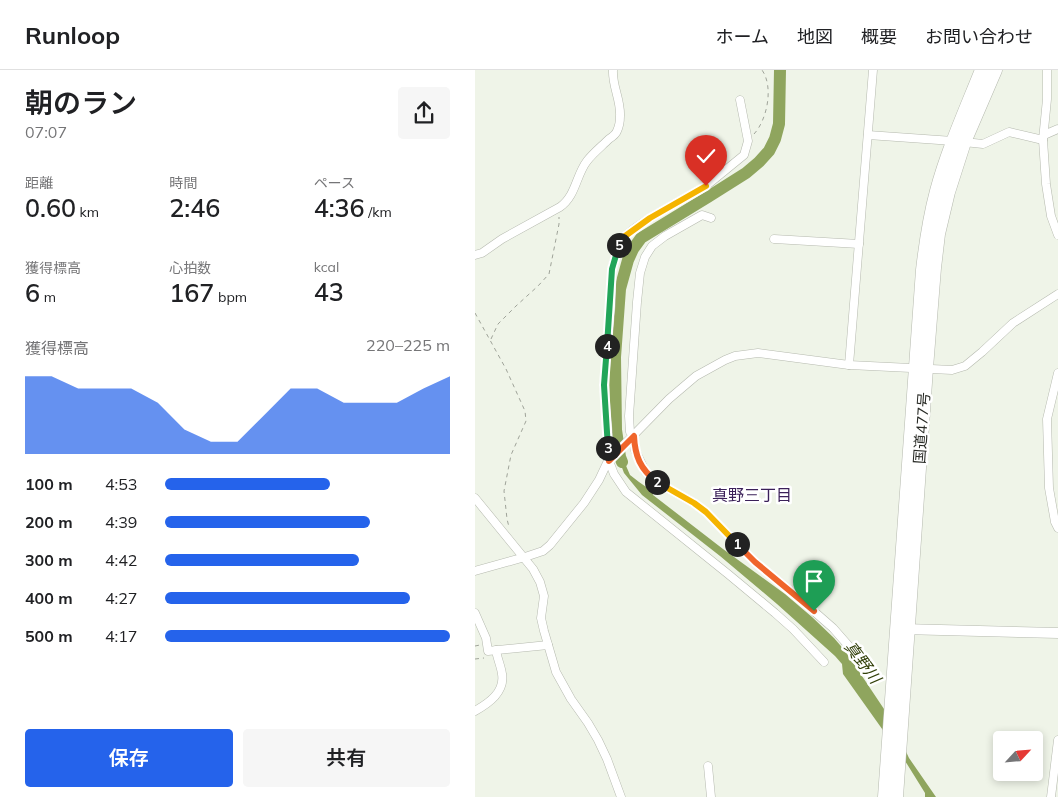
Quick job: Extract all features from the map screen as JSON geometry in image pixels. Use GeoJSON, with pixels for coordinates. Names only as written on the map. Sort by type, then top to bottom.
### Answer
{"type":"FeatureCollection","features":[{"type":"Feature","properties":{"kind":"highway","name":"国道477号"},"geometry":{"type":"LineString","coordinates":[[885,797],[892,773],[920,368],[938,234],[958,141],[982,70]]}},
{"type":"Feature","properties":{"kind":"highway","name":"国道477号"},"geometry":{"type":"LineString","coordinates":[[958,141],[995,70]]}},
{"type":"Feature","properties":{"kind":"highway","name":"国道477号"},"geometry":{"type":"LineString","coordinates":[[892,773],[896,797]]}},
{"type":"Feature","properties":{"kind":"street"},"geometry":{"type":"LineString","coordinates":[[475,255],[482,253],[502,239],[560,207],[570,197],[584,165],[617,131],[621,116],[613,70]]}},
{"type":"Feature","properties":{"kind":"street"},"geometry":{"type":"LineString","coordinates":[[849,365],[873,70]]}},
{"type":"Feature","properties":{"kind":"street"},"geometry":{"type":"LineString","coordinates":[[1047,70],[1044,138],[1046,184],[1051,216],[1058,235]]}},
{"type":"Feature","properties":{"kind":"street"},"geometry":{"type":"LineString","coordinates":[[740,100],[749,140],[744,155],[706,186],[650,218],[621,239],[612,269],[604,385],[610,459],[614,474],[625,492],[775,613],[793,629],[823,662]]}},
{"type":"Feature","properties":{"kind":"street"},"geometry":{"type":"LineString","coordinates":[[868,135],[983,144],[1009,132],[1044,138],[1058,129]]}},
{"type":"Feature","properties":{"kind":"street"},"geometry":{"type":"LineString","coordinates":[[711,218],[702,216],[665,236],[652,246],[645,257],[640,274],[637,302],[629,416],[630,432],[635,450],[645,471],[655,481],[706,512],[755,562],[833,628],[868,668]]}},
{"type":"Feature","properties":{"kind":"street"},"geometry":{"type":"LineString","coordinates":[[774,239],[859,244]]}},
{"type":"Feature","properties":{"kind":"street"},"geometry":{"type":"LineString","coordinates":[[475,571],[525,558],[550,545],[584,503],[610,459],[669,399],[696,376],[725,360],[735,356],[758,353],[849,365],[952,370],[965,366],[1013,323],[1058,294]]}},
{"type":"Feature","properties":{"kind":"street"},"geometry":{"type":"LineString","coordinates":[[1058,373],[1047,419],[1049,488],[1055,522],[1058,528]]}},
{"type":"Feature","properties":{"kind":"street"},"geometry":{"type":"LineString","coordinates":[[475,498],[525,558],[540,582],[544,596],[541,618],[556,672],[562,685],[598,740],[621,797]]}},
{"type":"Feature","properties":{"kind":"street"},"geometry":{"type":"LineString","coordinates":[[475,613],[486,638],[488,651],[548,645]]}},
{"type":"Feature","properties":{"kind":"street"},"geometry":{"type":"LineString","coordinates":[[903,629],[1058,634]]}},
{"type":"Feature","properties":{"kind":"street"},"geometry":{"type":"LineString","coordinates":[[475,711],[498,693],[502,684],[502,673],[496,650]]}},
{"type":"Feature","properties":{"kind":"street"},"geometry":{"type":"LineString","coordinates":[[1051,797],[1058,740]]}},
{"type":"Feature","properties":{"kind":"street"},"geometry":{"type":"LineString","coordinates":[[708,766],[711,797]]}},
{"type":"Feature","properties":{"kind":"path"},"geometry":{"type":"LineString","coordinates":[[749,140],[758,130],[767,107],[769,90],[762,70]]}},
{"type":"Feature","properties":{"kind":"path"},"geometry":{"type":"LineString","coordinates":[[491,340],[498,324],[549,274],[559,224],[560,207]]}},
{"type":"Feature","properties":{"kind":"path"},"geometry":{"type":"LineString","coordinates":[[475,313],[491,340],[525,411],[526,421],[511,455],[504,491],[509,527]]}},
{"type":"Feature","properties":{"kind":"shaded area"},"geometry":{"type":"Polygon","coordinates":[[[621,454],[630,475],[652,491],[653,495],[785,594],[834,638],[846,652],[890,718],[909,758],[936,797],[925,797],[925,793],[907,764],[843,674],[842,664],[835,656],[720,556],[642,495],[624,473],[618,457],[621,454]]]}},
{"type":"Feature","properties":{"kind":"waterway","name":"真野川"},"geometry":{"type":"LineString","coordinates":[[622,462],[616,430],[615,357],[620,289],[628,260],[641,238],[746,173],[769,151],[779,124],[780,70]]}},
{"type":"Feature","properties":{"kind":"district","name":"真野三丁目"},"geometry":{"type":"Point","coordinates":[752,495]}},
{"type":"Feature","properties":{"kind":"route"},"geometry":{"type":"LineString","coordinates":[[706,186],[650,218],[621,239],[612,269],[604,385],[609,461],[634,436],[635,450],[639,461],[645,471],[655,481],[706,512],[755,562],[814,611]]}}]}
